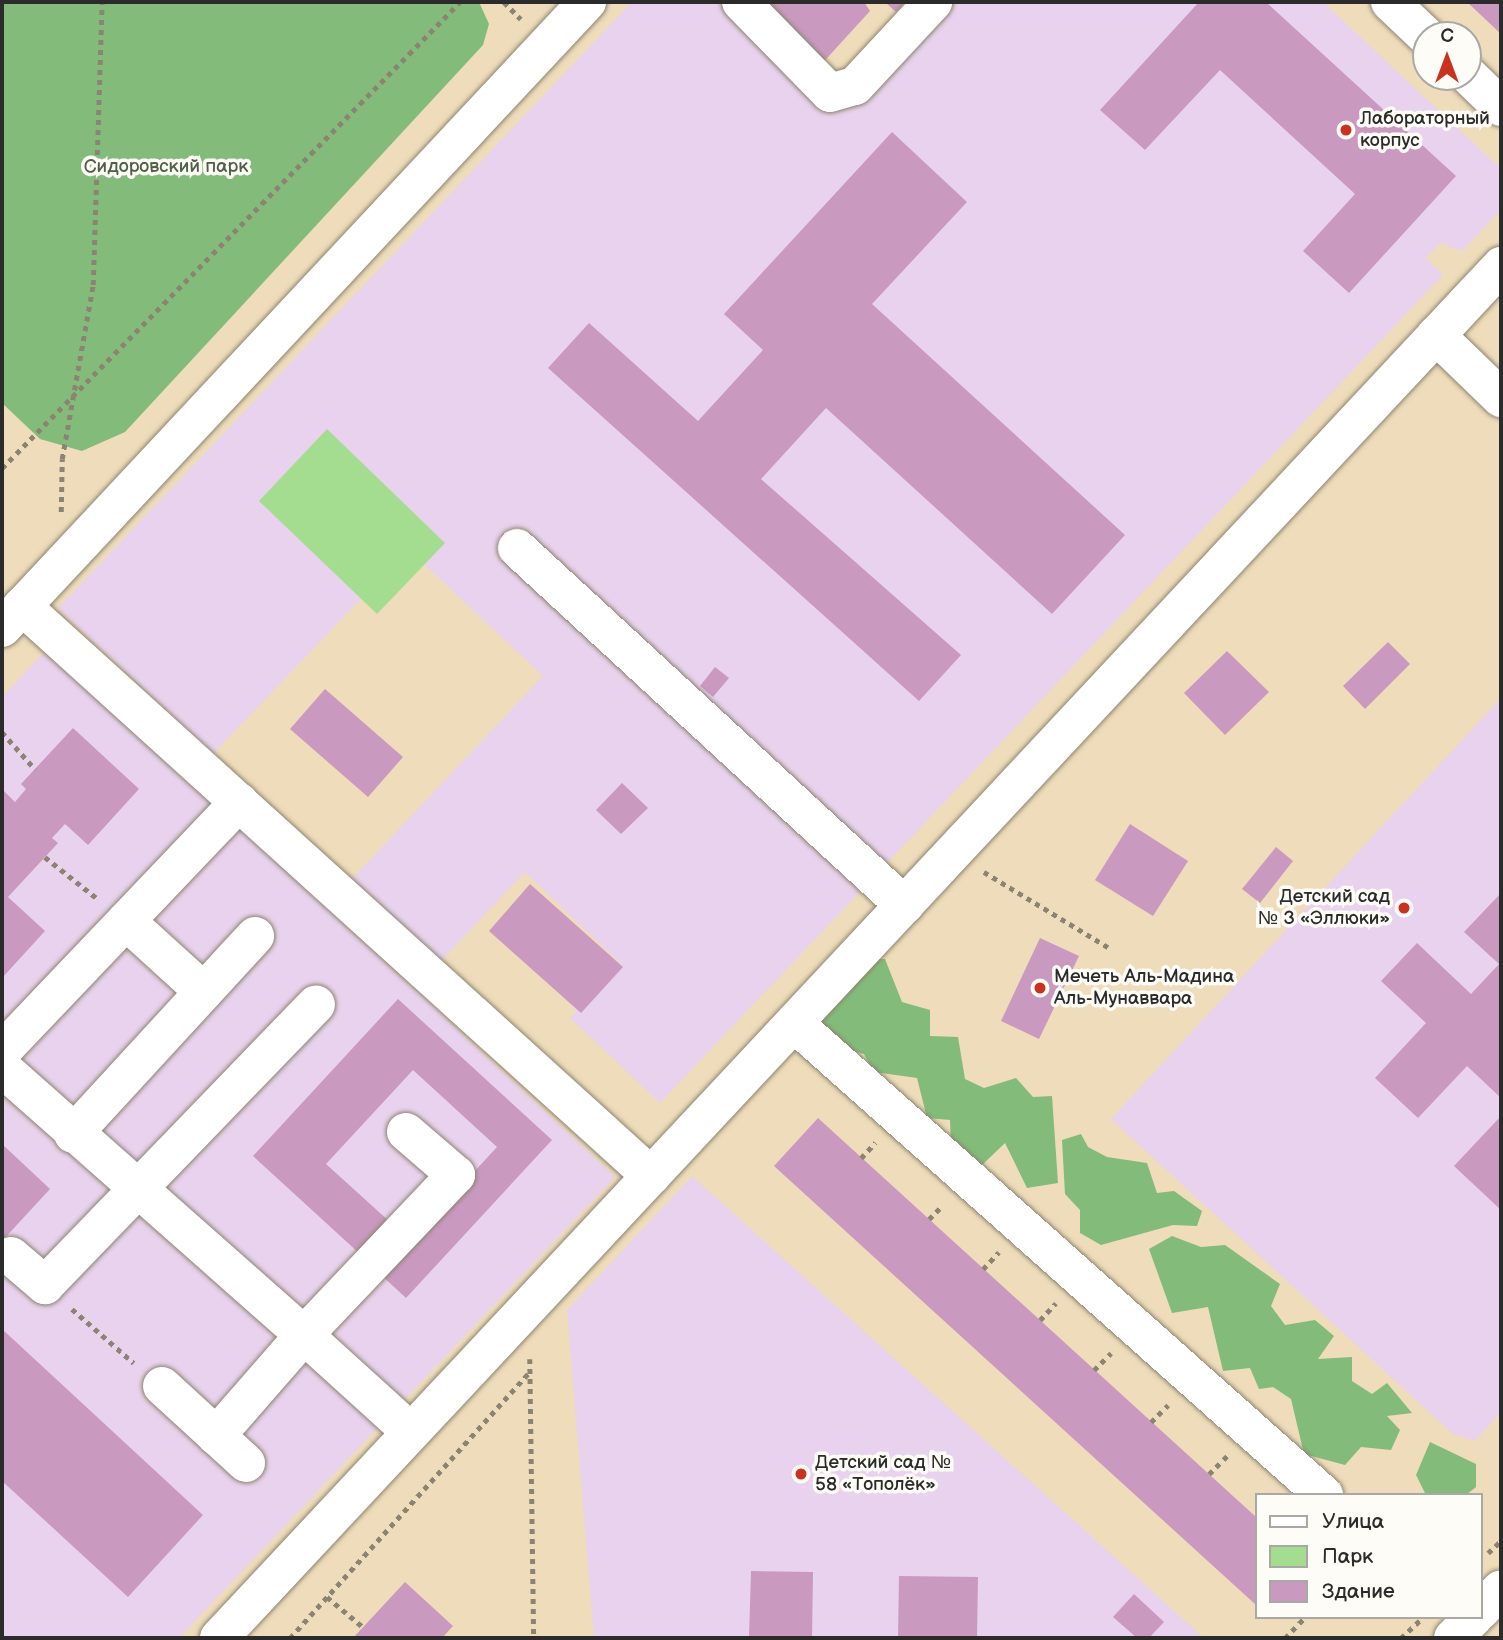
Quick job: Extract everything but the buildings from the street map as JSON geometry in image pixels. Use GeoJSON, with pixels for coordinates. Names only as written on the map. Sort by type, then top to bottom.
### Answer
{"type":"FeatureCollection","features":[{"type":"Feature","properties":{"kind":"street"},"geometry":{"type":"LineString","coordinates":[[587,2],[12,617],[239,802],[651,1176]]}},
{"type":"Feature","properties":{"kind":"street"},"geometry":{"type":"LineString","coordinates":[[741,2],[830,93],[855,86],[933,2]]}},
{"type":"Feature","properties":{"kind":"street"},"geometry":{"type":"LineString","coordinates":[[1390,2],[1412,23]]}},
{"type":"Feature","properties":{"kind":"street"},"geometry":{"type":"LineString","coordinates":[[1482,89],[1501,107]]}},
{"type":"Feature","properties":{"kind":"street"},"geometry":{"type":"LineString","coordinates":[[219,1638],[1501,266]]}},
{"type":"Feature","properties":{"kind":"street"},"geometry":{"type":"LineString","coordinates":[[1436,335],[1501,398]]}},
{"type":"Feature","properties":{"kind":"street"},"geometry":{"type":"LineString","coordinates":[[517,548],[904,905]]}},
{"type":"Feature","properties":{"kind":"street"},"geometry":{"type":"LineString","coordinates":[[2,1051],[239,802]]}},
{"type":"Feature","properties":{"kind":"street"},"geometry":{"type":"LineString","coordinates":[[126,921],[204,992]]}},
{"type":"Feature","properties":{"kind":"street"},"geometry":{"type":"LineString","coordinates":[[73,1135],[255,936]]}},
{"type":"Feature","properties":{"kind":"street"},"geometry":{"type":"LineString","coordinates":[[11,1256],[45,1285],[316,1004]]}},
{"type":"Feature","properties":{"kind":"street"},"geometry":{"type":"LineString","coordinates":[[794,1023],[1322,1493]]}},
{"type":"Feature","properties":{"kind":"street"},"geometry":{"type":"LineString","coordinates":[[2,1068],[73,1135],[140,1187],[411,1432]]}},
{"type":"Feature","properties":{"kind":"street"},"geometry":{"type":"LineString","coordinates":[[216,1436],[304,1335],[456,1175],[406,1132]]}},
{"type":"Feature","properties":{"kind":"street"},"geometry":{"type":"LineString","coordinates":[[162,1387],[246,1463]]}},
{"type":"Feature","properties":{"kind":"street"},"geometry":{"type":"LineString","coordinates":[[1482,1607],[1501,1589]]}},
{"type":"Feature","properties":{"kind":"path"},"geometry":{"type":"LineString","coordinates":[[59,567],[62,459],[93,285],[102,2]]}},
{"type":"Feature","properties":{"kind":"path"},"geometry":{"type":"LineString","coordinates":[[2,468],[75,389],[460,2]]}},
{"type":"Feature","properties":{"kind":"path"},"geometry":{"type":"LineString","coordinates":[[2,732],[35,769]]}},
{"type":"Feature","properties":{"kind":"path"},"geometry":{"type":"LineString","coordinates":[[45,857],[126,921]]}},
{"type":"Feature","properties":{"kind":"path"},"geometry":{"type":"LineString","coordinates":[[992,879],[1108,947]]}},
{"type":"Feature","properties":{"kind":"path"},"geometry":{"type":"LineString","coordinates":[[45,1285],[162,1387]]}},
{"type":"Feature","properties":{"kind":"path"},"geometry":{"type":"LineString","coordinates":[[533,1303],[529,1373],[534,1638]]}},
{"type":"Feature","properties":{"kind":"path"},"geometry":{"type":"LineString","coordinates":[[290,1638],[529,1373]]}},
{"type":"Feature","properties":{"kind":"path"},"geometry":{"type":"LineString","coordinates":[[1482,1560],[1501,1541]]}},
{"type":"Feature","properties":{"kind":"path"},"geometry":{"type":"LineString","coordinates":[[327,1597],[363,1627]]}},
{"type":"Feature","properties":{"kind":"path"},"geometry":{"type":"LineString","coordinates":[[1285,1638],[1303,1619]]}},
{"type":"Feature","properties":{"kind":"path"},"geometry":{"type":"LineString","coordinates":[[1401,1638],[1421,1619]]}},
{"type":"Feature","properties":{"kind":"shaded area"},"geometry":{"type":"Polygon","coordinates":[[[632,2],[722,2],[828,102],[860,105],[958,2],[1323,2],[1412,86],[1412,91],[1418,91],[1501,169],[1501,210],[1462,251],[1440,243],[1426,258],[1443,275],[660,1103],[570,1018],[621,964],[525,872],[440,962],[352,879],[543,676],[408,549],[213,754],[58,608],[632,2]]]}},
{"type":"Feature","properties":{"kind":"shaded area"},"geometry":{"type":"Polygon","coordinates":[[[49,647],[615,1177],[179,1638],[2,1638],[2,697],[49,647]]]}},
{"type":"Feature","properties":{"kind":"shaded area","name":"Детский сад № 3 «Эллюки»"},"geometry":{"type":"Polygon","coordinates":[[[1501,698],[1501,1412],[1475,1441],[1453,1434],[1111,1119],[1501,698]]]}},
{"type":"Feature","properties":{"kind":"shaded area","name":"Детский сад № 58 «Тополёк»"},"geometry":{"type":"Polygon","coordinates":[[[692,1176],[1204,1638],[594,1638],[567,1310],[692,1176]]]}},
{"type":"Feature","properties":{"kind":"green space","name":"Сидоровский парк"},"geometry":{"type":"Polygon","coordinates":[[[2,2],[479,2],[489,24],[483,45],[125,432],[82,451],[40,439],[2,403],[2,2]]]}},
{"type":"Feature","properties":{"kind":"green space"},"geometry":{"type":"Polygon","coordinates":[[[327,429],[445,543],[377,614],[259,501],[327,429]]]}},
{"type":"Feature","properties":{"kind":"green space"},"geometry":{"type":"Polygon","coordinates":[[[860,959],[885,959],[902,1002],[930,1010],[930,1036],[958,1037],[965,1079],[984,1088],[1016,1078],[1033,1097],[1052,1096],[1058,1183],[1027,1188],[1005,1143],[980,1167],[951,1145],[950,1120],[927,1118],[917,1078],[874,1072],[864,1054],[838,1047],[811,1022],[860,959]]]}},
{"type":"Feature","properties":{"kind":"green space"},"geometry":{"type":"Polygon","coordinates":[[[1081,1134],[1088,1147],[1107,1157],[1147,1163],[1157,1193],[1174,1191],[1202,1211],[1197,1226],[1173,1225],[1101,1245],[1080,1233],[1080,1210],[1065,1194],[1062,1140],[1081,1134]]]}},
{"type":"Feature","properties":{"kind":"green space"},"geometry":{"type":"Polygon","coordinates":[[[1172,1236],[1201,1247],[1225,1245],[1280,1284],[1271,1306],[1285,1325],[1315,1320],[1334,1336],[1318,1359],[1352,1357],[1352,1381],[1372,1394],[1387,1383],[1412,1413],[1387,1416],[1400,1430],[1391,1450],[1361,1447],[1345,1465],[1304,1454],[1291,1399],[1273,1387],[1259,1389],[1250,1368],[1223,1371],[1208,1307],[1172,1313],[1149,1249],[1172,1236]]]}},
{"type":"Feature","properties":{"kind":"green space"},"geometry":{"type":"Polygon","coordinates":[[[1430,1442],[1476,1464],[1476,1487],[1468,1493],[1425,1493],[1416,1475],[1430,1442]]]}},
{"type":"Feature","properties":{"kind":"place","name":"Лабораторный корпус"},"geometry":{"type":"Point","coordinates":[1346,130]}},
{"type":"Feature","properties":{"kind":"place","name":"Детский сад № 3 «Эллюки»"},"geometry":{"type":"Point","coordinates":[1404,908]}},
{"type":"Feature","properties":{"kind":"place","name":"Мечеть Аль-Мадина Аль-Мунаввара"},"geometry":{"type":"Point","coordinates":[1040,988]}},
{"type":"Feature","properties":{"kind":"place","name":"Детский сад № 58 «Тополёк»"},"geometry":{"type":"Point","coordinates":[801,1474]}}]}
